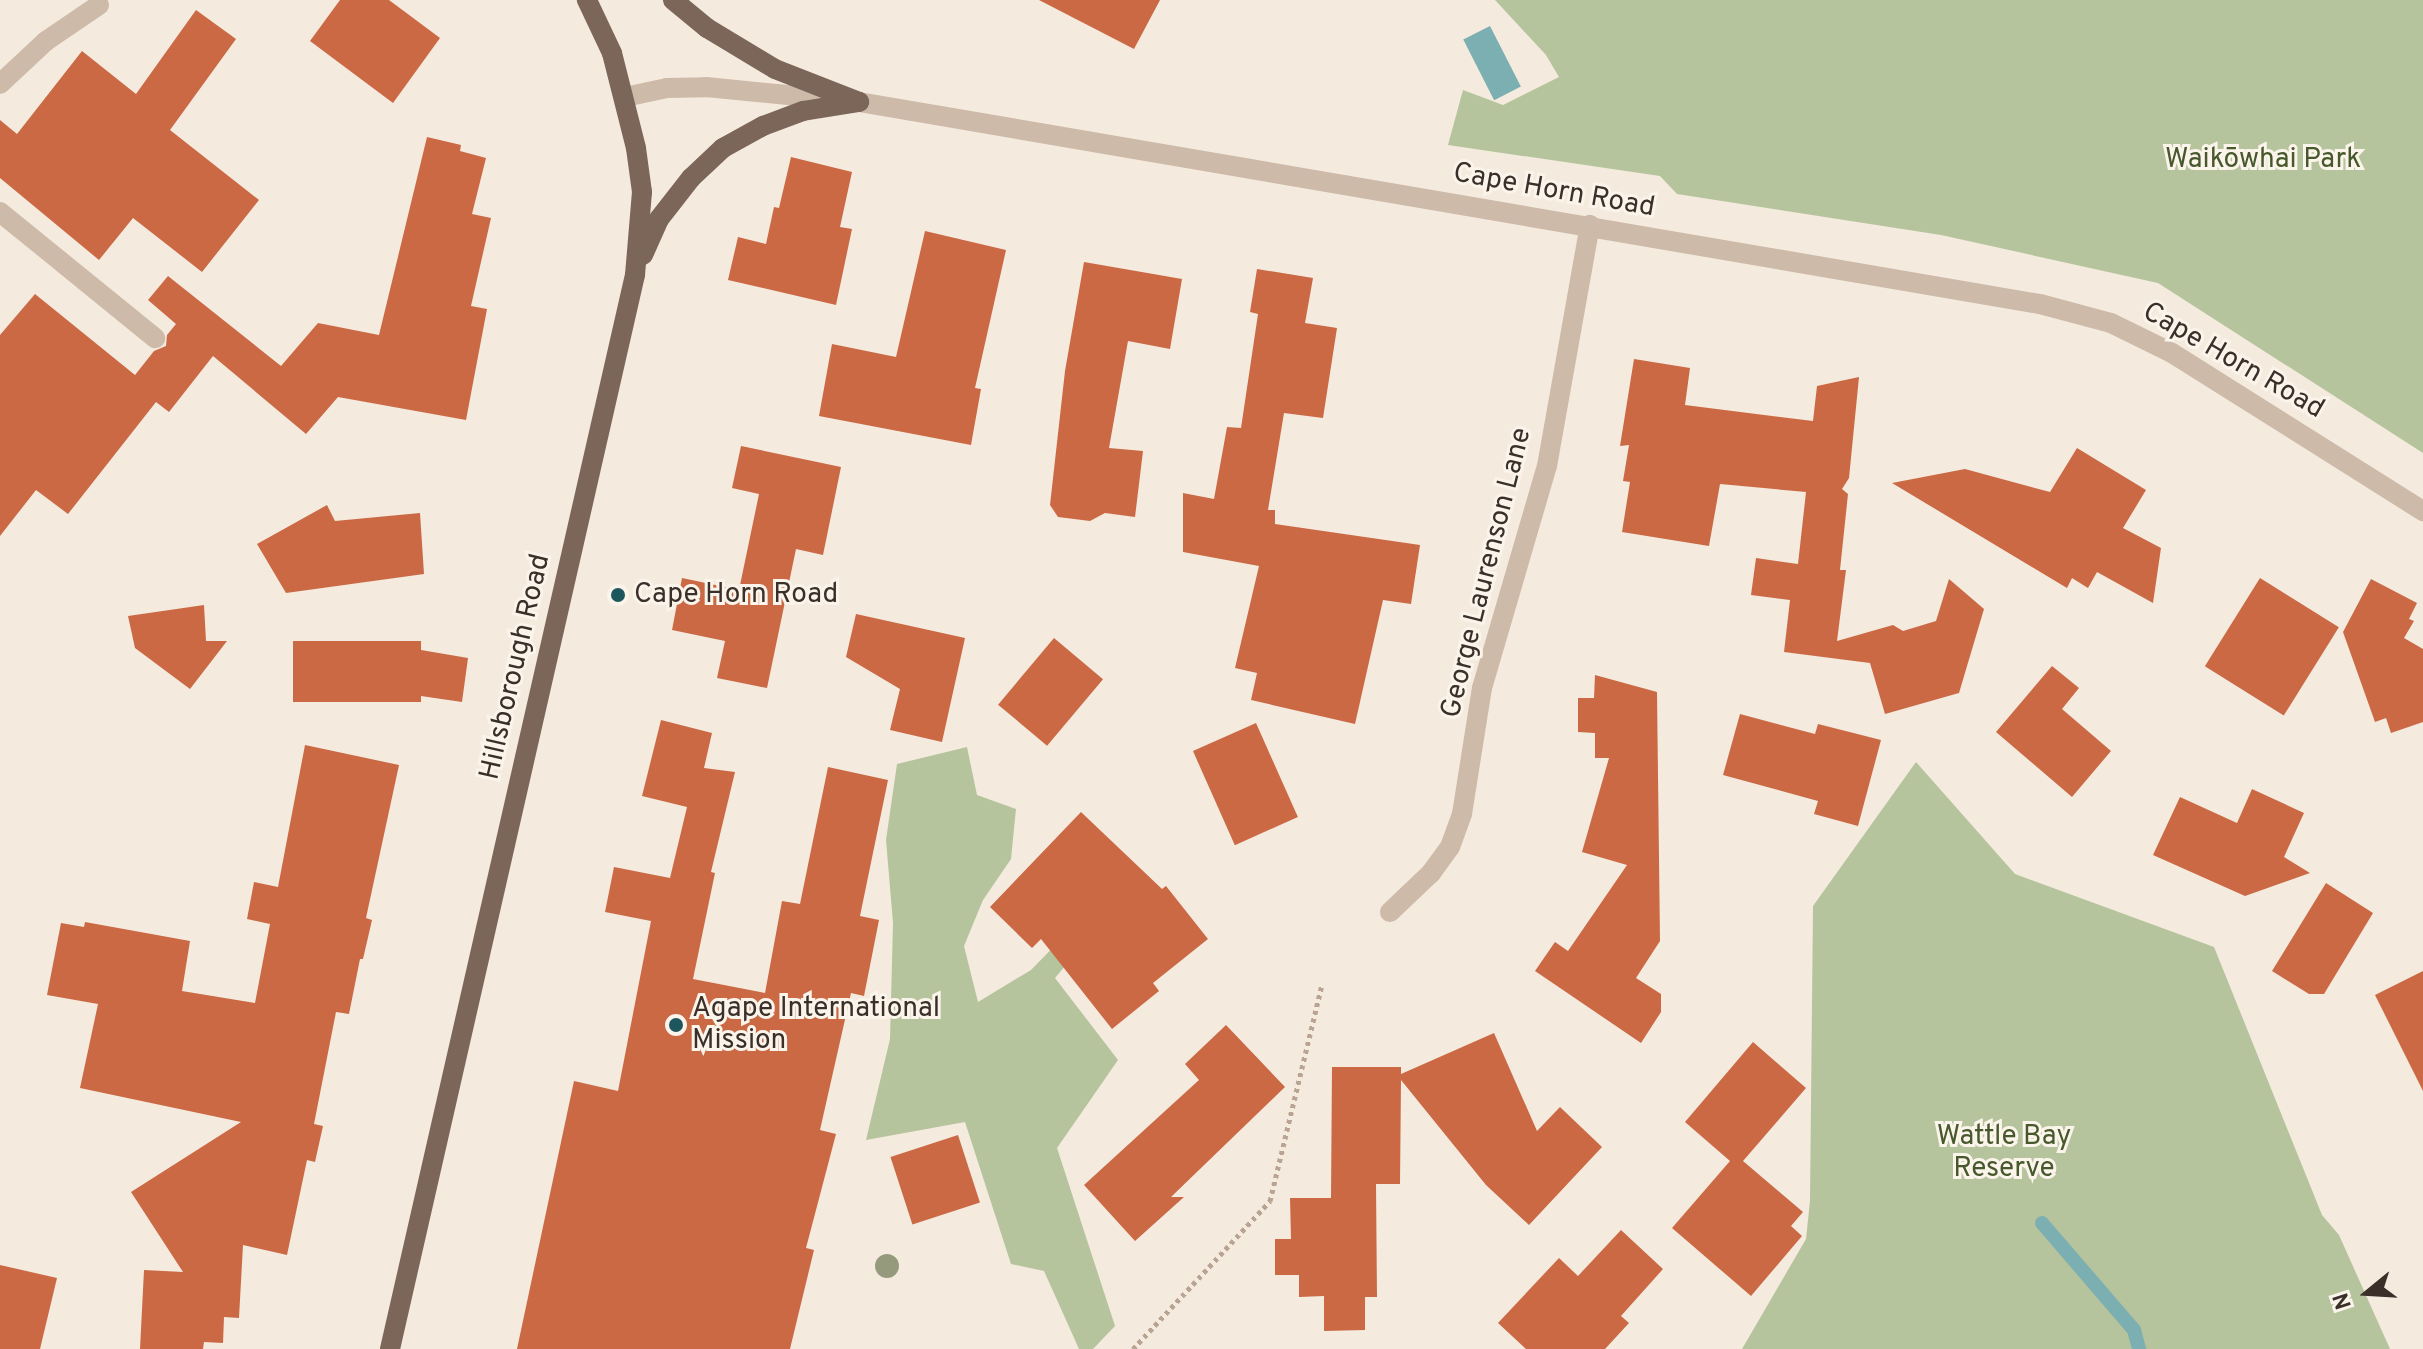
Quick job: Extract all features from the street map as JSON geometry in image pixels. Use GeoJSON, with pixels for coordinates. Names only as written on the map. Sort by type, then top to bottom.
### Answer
{"type":"FeatureCollection","features":[{"type":"Feature","properties":{"kind":"main road","name":"Hillsborough Road"},"geometry":{"type":"LineString","coordinates":[[390,1349],[635,275],[642,192],[625,97],[612,53],[587,0]]}},
{"type":"Feature","properties":{"kind":"main road"},"geometry":{"type":"LineString","coordinates":[[673,0],[707,28],[775,69],[859,102]]}},
{"type":"Feature","properties":{"kind":"main road"},"geometry":{"type":"LineString","coordinates":[[635,275],[659,219],[691,178],[723,148],[763,126],[803,111],[859,102]]}},
{"type":"Feature","properties":{"kind":"street"},"geometry":{"type":"LineString","coordinates":[[0,84],[46,41],[99,5]]}},
{"type":"Feature","properties":{"kind":"street","name":"Cape Horn Road"},"geometry":{"type":"LineString","coordinates":[[625,97],[667,88],[706,87],[859,102],[2040,304],[2111,323],[2172,353],[2423,511]]}},
{"type":"Feature","properties":{"kind":"street"},"geometry":{"type":"LineString","coordinates":[[0,212],[155,338]]}},
{"type":"Feature","properties":{"kind":"street","name":"George Laurenson Lane"},"geometry":{"type":"LineString","coordinates":[[1390,912],[1431,873],[1450,847],[1462,814],[1482,688],[1547,466],[1590,225]]}},
{"type":"Feature","properties":{"kind":"path"},"geometry":{"type":"LineString","coordinates":[[1133,1349],[1270,1201],[1322,985]]}},
{"type":"Feature","properties":{"kind":"green space","name":"Waikōwhai Park"},"geometry":{"type":"Polygon","coordinates":[[[1495,0],[2423,0],[2423,453],[2158,283],[1941,235],[1677,194],[1660,176],[1448,145],[1463,90],[1503,105],[1559,77],[1546,55],[1495,0]]]}},
{"type":"Feature","properties":{"kind":"green space"},"geometry":{"type":"Polygon","coordinates":[[[967,747],[977,795],[1016,809],[1011,859],[983,900],[964,946],[978,1002],[1031,970],[1070,930],[1076,953],[1055,978],[1118,1060],[1057,1148],[1115,1326],[1093,1349],[1079,1349],[1044,1271],[1011,1264],[965,1122],[866,1140],[890,1039],[893,923],[886,840],[897,764],[967,747]]]}},
{"type":"Feature","properties":{"kind":"green space","name":"Wattle Bay Reserve"},"geometry":{"type":"Polygon","coordinates":[[[1916,762],[2015,874],[2214,947],[2322,1215],[2339,1235],[2390,1349],[1742,1349],[1806,1239],[1810,1201],[1813,906],[1916,762]]]}},
{"type":"Feature","properties":{"kind":"water"},"geometry":{"type":"Polygon","coordinates":[[[1490,26],[1521,87],[1494,100],[1463,40],[1490,26]]]}},
{"type":"Feature","properties":{"kind":"building"},"geometry":{"type":"Polygon","coordinates":[[[340,0],[389,0],[440,38],[393,103],[310,41],[340,0]]]}},
{"type":"Feature","properties":{"kind":"building"},"geometry":{"type":"Polygon","coordinates":[[[1039,0],[1160,0],[1134,49],[1039,0]]]}},
{"type":"Feature","properties":{"kind":"building"},"geometry":{"type":"Polygon","coordinates":[[[196,10],[236,39],[170,130],[259,200],[202,272],[133,218],[99,260],[0,178],[0,120],[17,134],[82,51],[136,94],[196,10]]]}},
{"type":"Feature","properties":{"kind":"building"},"geometry":{"type":"Polygon","coordinates":[[[427,137],[461,145],[460,151],[486,158],[472,214],[491,218],[471,306],[487,309],[466,420],[338,397],[306,434],[213,356],[169,412],[156,402],[68,514],[36,490],[0,536],[0,335],[35,294],[135,375],[154,351],[166,346],[167,335],[176,324],[148,300],[168,276],[281,366],[318,323],[379,335],[427,137]]]}},
{"type":"Feature","properties":{"kind":"building"},"geometry":{"type":"Polygon","coordinates":[[[791,157],[852,172],[840,227],[852,229],[836,305],[728,280],[738,237],[766,244],[774,207],[779,208],[791,157]]]}},
{"type":"Feature","properties":{"kind":"building"},"geometry":{"type":"Polygon","coordinates":[[[925,231],[1006,250],[975,388],[981,389],[971,445],[819,416],[832,344],[896,357],[925,231]]]}},
{"type":"Feature","properties":{"kind":"building"},"geometry":{"type":"Polygon","coordinates":[[[1084,262],[1182,279],[1170,349],[1128,341],[1109,448],[1143,451],[1135,517],[1105,513],[1090,521],[1058,517],[1050,505],[1065,371],[1084,262]]]}},
{"type":"Feature","properties":{"kind":"building"},"geometry":{"type":"Polygon","coordinates":[[[1257,269],[1313,278],[1305,323],[1337,328],[1323,418],[1284,413],[1268,510],[1275,510],[1275,524],[1420,545],[1411,604],[1383,600],[1355,724],[1251,700],[1257,673],[1235,668],[1259,566],[1183,552],[1183,493],[1214,499],[1227,427],[1241,428],[1258,314],[1250,312],[1257,269]]]}},
{"type":"Feature","properties":{"kind":"building"},"geometry":{"type":"Polygon","coordinates":[[[1634,359],[1690,368],[1685,405],[1813,421],[1817,386],[1859,377],[1849,478],[1842,489],[1848,494],[1840,570],[1846,570],[1837,641],[1893,625],[1903,631],[1936,621],[1949,579],[1984,609],[1959,693],[1885,714],[1870,663],[1784,652],[1790,600],[1751,595],[1756,558],[1798,564],[1806,492],[1720,484],[1709,546],[1622,532],[1630,482],[1623,481],[1629,445],[1620,446],[1634,359]]]}},
{"type":"Feature","properties":{"kind":"building"},"geometry":{"type":"Polygon","coordinates":[[[741,446],[841,467],[823,555],[796,549],[767,688],[717,678],[725,641],[672,630],[682,578],[739,590],[759,494],[732,488],[741,446]]]}},
{"type":"Feature","properties":{"kind":"building"},"geometry":{"type":"Polygon","coordinates":[[[2077,448],[2146,490],[2123,528],[2161,548],[2153,603],[2097,572],[2088,588],[2072,578],[2067,588],[1892,483],[1965,469],[2050,492],[2077,448]]]}},
{"type":"Feature","properties":{"kind":"building"},"geometry":{"type":"Polygon","coordinates":[[[327,505],[335,521],[420,513],[424,574],[286,593],[257,544],[327,505]]]}},
{"type":"Feature","properties":{"kind":"building"},"geometry":{"type":"Polygon","coordinates":[[[2260,578],[2339,627],[2284,715],[2205,666],[2260,578]]]}},
{"type":"Feature","properties":{"kind":"building"},"geometry":{"type":"Polygon","coordinates":[[[2371,579],[2417,603],[2409,619],[2414,621],[2404,638],[2423,649],[2423,722],[2391,733],[2386,718],[2375,722],[2343,632],[2371,579]]]}},
{"type":"Feature","properties":{"kind":"building"},"geometry":{"type":"Polygon","coordinates":[[[204,605],[206,641],[227,641],[190,689],[135,648],[128,616],[204,605]]]}},
{"type":"Feature","properties":{"kind":"building"},"geometry":{"type":"Polygon","coordinates":[[[856,614],[965,638],[942,742],[890,730],[900,689],[846,657],[856,614]]]}},
{"type":"Feature","properties":{"kind":"building"},"geometry":{"type":"Polygon","coordinates":[[[1054,638],[1103,679],[1047,746],[998,705],[1054,638]]]}},
{"type":"Feature","properties":{"kind":"building"},"geometry":{"type":"Polygon","coordinates":[[[293,641],[421,641],[421,650],[468,658],[462,702],[421,696],[421,702],[293,702],[293,641]]]}},
{"type":"Feature","properties":{"kind":"building"},"geometry":{"type":"Polygon","coordinates":[[[2052,666],[2079,688],[2062,709],[2111,751],[2072,797],[1996,732],[2052,666]]]}},
{"type":"Feature","properties":{"kind":"building"},"geometry":{"type":"Polygon","coordinates":[[[1595,675],[1657,692],[1660,941],[1636,978],[1661,994],[1661,1012],[1641,1043],[1535,971],[1555,942],[1568,951],[1627,865],[1582,852],[1609,758],[1595,758],[1595,733],[1578,732],[1578,698],[1594,698],[1595,675]]]}},
{"type":"Feature","properties":{"kind":"building"},"geometry":{"type":"Polygon","coordinates":[[[1740,714],[1815,734],[1818,724],[1881,740],[1858,826],[1814,814],[1818,801],[1723,775],[1740,714]]]}},
{"type":"Feature","properties":{"kind":"building"},"geometry":{"type":"Polygon","coordinates":[[[661,720],[712,733],[704,768],[735,772],[711,872],[715,873],[693,979],[765,993],[782,901],[800,904],[828,767],[888,780],[860,916],[879,920],[864,996],[851,993],[820,1130],[836,1134],[806,1248],[814,1250],[790,1349],[517,1349],[574,1081],[618,1091],[651,921],[605,912],[614,867],[670,878],[687,807],[642,796],[661,720]]]}},
{"type":"Feature","properties":{"kind":"building"},"geometry":{"type":"Polygon","coordinates":[[[1256,723],[1298,817],[1235,845],[1193,751],[1256,723]]]}},
{"type":"Feature","properties":{"kind":"building"},"geometry":{"type":"Polygon","coordinates":[[[305,745],[399,765],[366,918],[372,920],[349,1014],[336,1012],[314,1124],[323,1126],[315,1162],[307,1160],[287,1255],[243,1245],[239,1318],[224,1317],[223,1343],[204,1342],[203,1349],[140,1349],[144,1270],[183,1272],[131,1192],[241,1122],[80,1088],[98,1004],[47,995],[61,923],[84,927],[85,922],[190,941],[182,991],[255,1003],[270,924],[247,919],[254,882],[278,887],[305,745]]]}},
{"type":"Feature","properties":{"kind":"building"},"geometry":{"type":"Polygon","coordinates":[[[2252,789],[2304,813],[2284,857],[2310,873],[2245,896],[2153,855],[2180,797],[2237,823],[2252,789]]]}},
{"type":"Feature","properties":{"kind":"building"},"geometry":{"type":"Polygon","coordinates":[[[1081,812],[1162,889],[1166,886],[1208,939],[1153,983],[1159,991],[1112,1029],[1041,939],[1032,948],[990,907],[1081,812]]]}},
{"type":"Feature","properties":{"kind":"building"},"geometry":{"type":"Polygon","coordinates":[[[2326,883],[2373,913],[2324,994],[2309,994],[2272,971],[2326,883]]]}},
{"type":"Feature","properties":{"kind":"building"},"geometry":{"type":"Polygon","coordinates":[[[2423,971],[2423,1091],[2375,995],[2423,971]]]}},
{"type":"Feature","properties":{"kind":"building"},"geometry":{"type":"Polygon","coordinates":[[[1226,1025],[1285,1087],[1171,1197],[1184,1197],[1135,1241],[1084,1185],[1199,1080],[1185,1064],[1226,1025]]]}},
{"type":"Feature","properties":{"kind":"building"},"geometry":{"type":"Polygon","coordinates":[[[1494,1033],[1537,1131],[1560,1107],[1602,1147],[1529,1225],[1486,1185],[1401,1080],[1400,1184],[1376,1184],[1377,1297],[1365,1297],[1365,1330],[1324,1331],[1324,1296],[1299,1297],[1299,1275],[1275,1275],[1275,1239],[1291,1239],[1290,1198],[1331,1198],[1332,1067],[1401,1067],[1401,1074],[1494,1033]]]}},
{"type":"Feature","properties":{"kind":"building"},"geometry":{"type":"Polygon","coordinates":[[[1753,1042],[1806,1088],[1743,1161],[1803,1212],[1791,1226],[1802,1236],[1751,1296],[1672,1228],[1730,1161],[1685,1122],[1753,1042]]]}},
{"type":"Feature","properties":{"kind":"building"},"geometry":{"type":"Polygon","coordinates":[[[958,1135],[980,1203],[912,1224],[890,1157],[958,1135]]]}},
{"type":"Feature","properties":{"kind":"building"},"geometry":{"type":"Polygon","coordinates":[[[1621,1230],[1663,1269],[1621,1316],[1629,1323],[1605,1349],[1526,1349],[1498,1323],[1559,1258],[1578,1276],[1621,1230]]]}},
{"type":"Feature","properties":{"kind":"building"},"geometry":{"type":"Polygon","coordinates":[[[0,1265],[57,1278],[40,1349],[0,1349],[0,1265]]]}},
{"type":"Feature","properties":{"kind":"waterway"},"geometry":{"type":"LineString","coordinates":[[2042,1223],[2134,1330],[2139,1349]]}},
{"type":"Feature","properties":{"kind":"place","name":"Cape Horn Road"},"geometry":{"type":"Point","coordinates":[618,595]}},
{"type":"Feature","properties":{"kind":"place","name":"Agape International Mission"},"geometry":{"type":"Point","coordinates":[676,1025]}}]}
